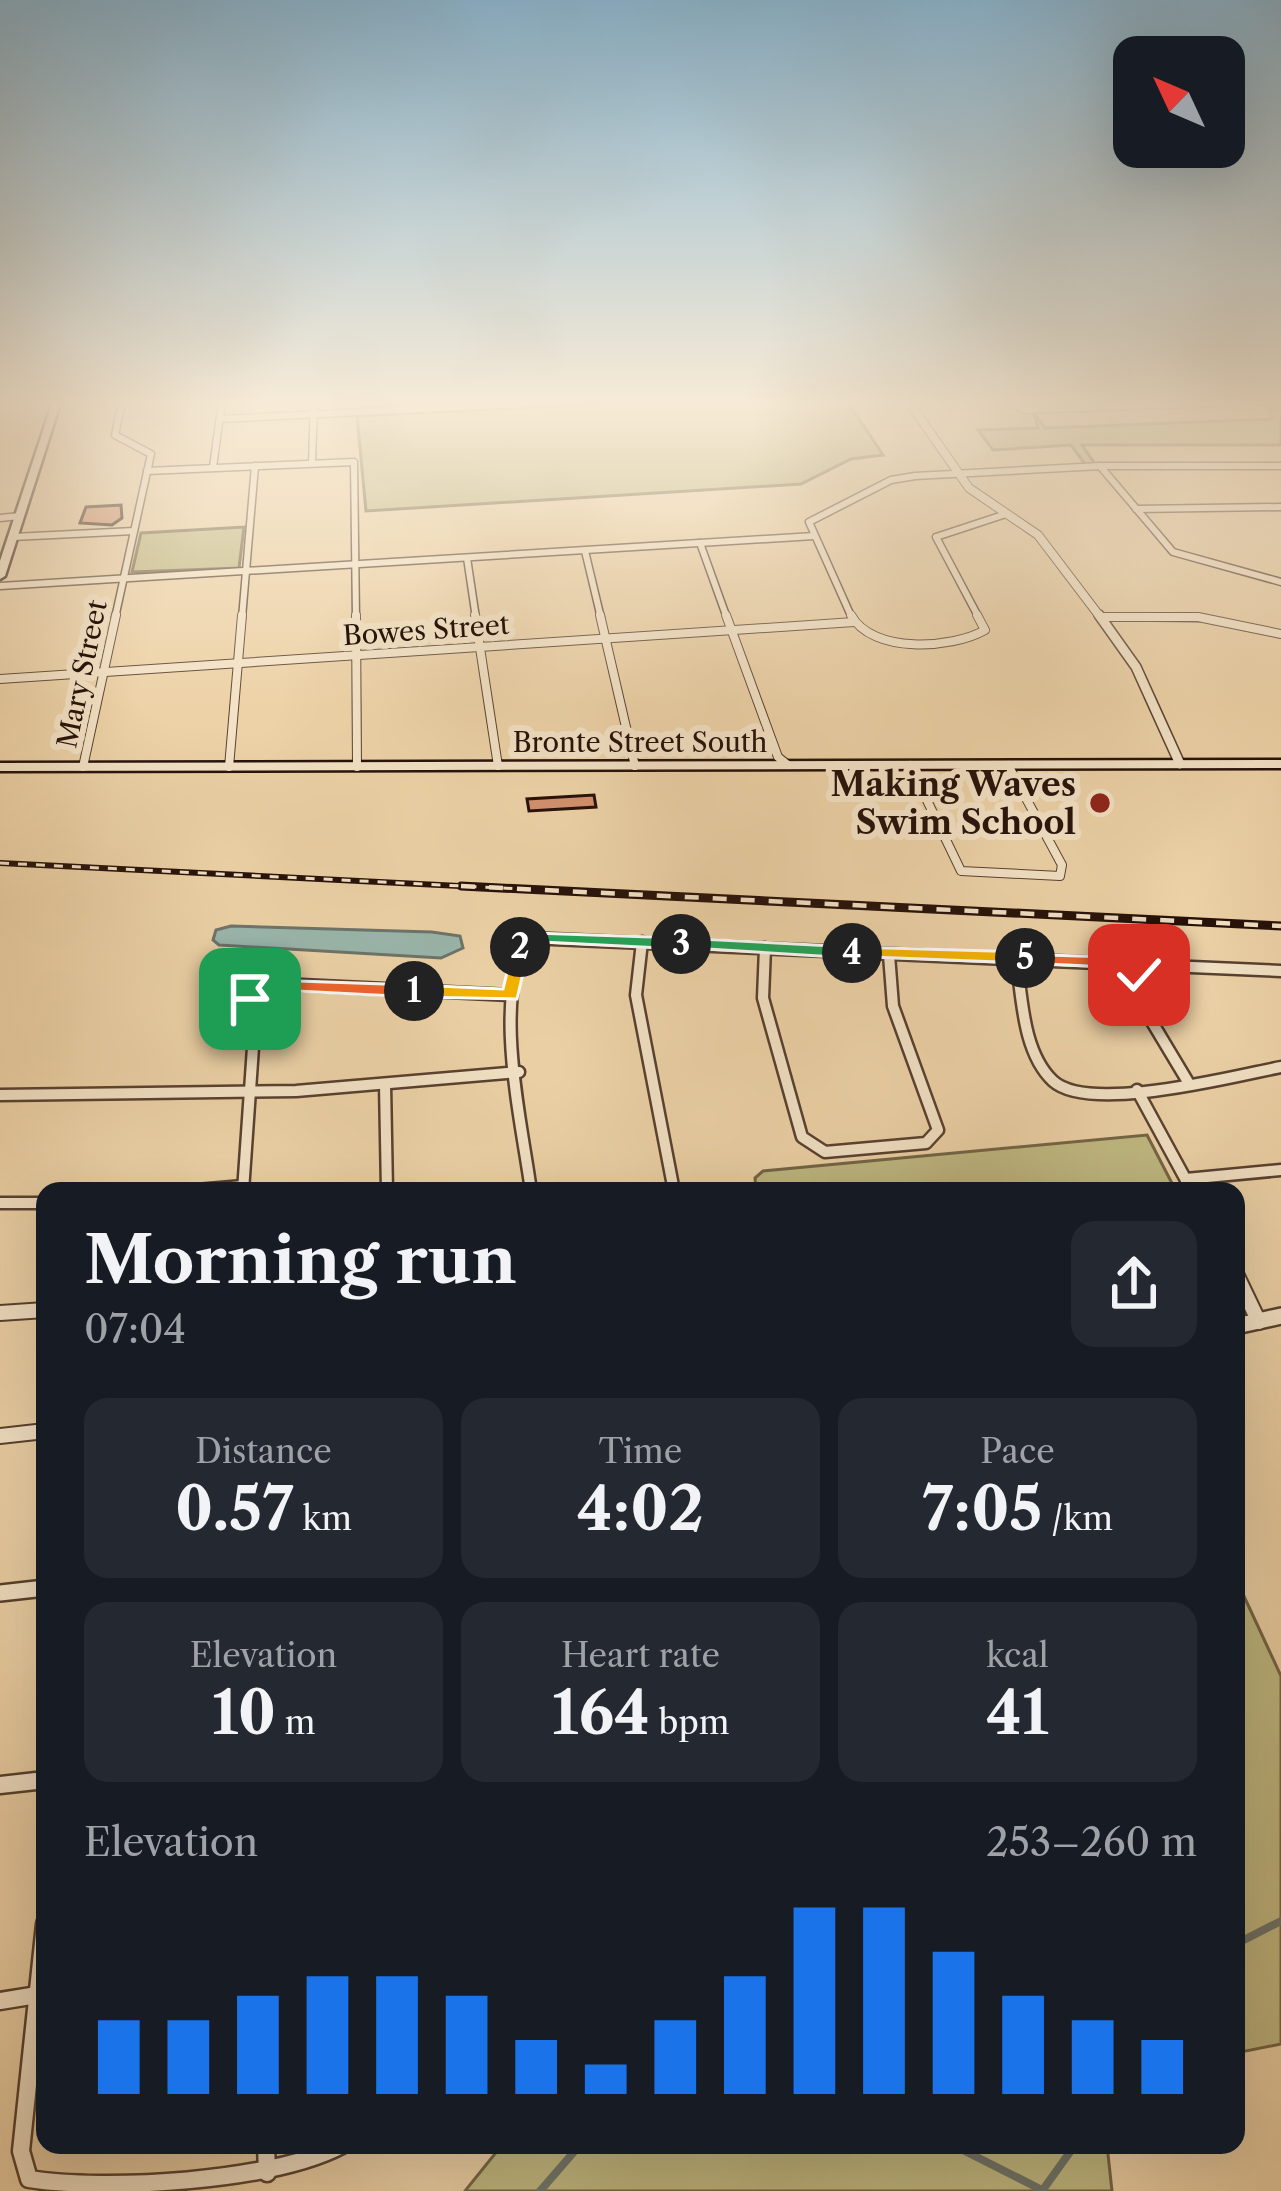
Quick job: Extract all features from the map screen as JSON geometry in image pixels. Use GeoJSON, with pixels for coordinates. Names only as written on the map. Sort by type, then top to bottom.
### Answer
{"type":"FeatureCollection","features":[{"type":"Feature","properties":{"kind":"main road"},"geometry":{"type":"LineString","coordinates":[[0,576],[24,503]]}},
{"type":"Feature","properties":{"kind":"main road","name":"Bronte Street South"},"geometry":{"type":"LineString","coordinates":[[0,767],[1281,764]]}},
{"type":"Feature","properties":{"kind":"street","name":"Mary Street"},"geometry":{"type":"LineString","coordinates":[[82,767],[140,503]]}},
{"type":"Feature","properties":{"kind":"street"},"geometry":{"type":"LineString","coordinates":[[229,767],[252,503]]}},
{"type":"Feature","properties":{"kind":"street"},"geometry":{"type":"LineString","coordinates":[[353,503],[357,766]]}},
{"type":"Feature","properties":{"kind":"street"},"geometry":{"type":"LineString","coordinates":[[840,503],[813,516],[814,536],[854,622],[886,640],[981,637],[985,630],[936,537],[944,530],[1006,514]]}},
{"type":"Feature","properties":{"kind":"street"},"geometry":{"type":"LineString","coordinates":[[993,503],[1039,535],[1102,617],[1136,667],[1180,764]]}},
{"type":"Feature","properties":{"kind":"street"},"geometry":{"type":"LineString","coordinates":[[1131,503],[1173,552],[1281,582]]}},
{"type":"Feature","properties":{"kind":"street"},"geometry":{"type":"LineString","coordinates":[[1136,509],[1281,507]]}},
{"type":"Feature","properties":{"kind":"street"},"geometry":{"type":"LineString","coordinates":[[0,518],[20,516]]}},
{"type":"Feature","properties":{"kind":"street"},"geometry":{"type":"LineString","coordinates":[[13,537],[134,531]]}},
{"type":"Feature","properties":{"kind":"street"},"geometry":{"type":"LineString","coordinates":[[0,586],[814,536]]}},
{"type":"Feature","properties":{"kind":"street"},"geometry":{"type":"LineString","coordinates":[[700,542],[778,757],[788,765]]}},
{"type":"Feature","properties":{"kind":"street"},"geometry":{"type":"LineString","coordinates":[[585,551],[635,766]]}},
{"type":"Feature","properties":{"kind":"street"},"geometry":{"type":"LineString","coordinates":[[467,557],[498,766]]}},
{"type":"Feature","properties":{"kind":"street"},"geometry":{"type":"LineString","coordinates":[[1102,617],[1198,617],[1281,634]]}},
{"type":"Feature","properties":{"kind":"street","name":"Bowes Street"},"geometry":{"type":"LineString","coordinates":[[0,679],[854,622]]}},
{"type":"Feature","properties":{"kind":"street"},"geometry":{"type":"LineString","coordinates":[[910,765],[961,871],[1060,875],[1062,866],[1008,765]]}},
{"type":"Feature","properties":{"kind":"street"},"geometry":{"type":"LineString","coordinates":[[530,1182],[511,995],[520,949],[530,938],[1281,971]]}},
{"type":"Feature","properties":{"kind":"street"},"geometry":{"type":"LineString","coordinates":[[642,942],[636,995],[672,1182]]}},
{"type":"Feature","properties":{"kind":"street"},"geometry":{"type":"LineString","coordinates":[[765,948],[763,998],[802,1137],[825,1152],[920,1144],[938,1130],[893,1006],[889,955]]}},
{"type":"Feature","properties":{"kind":"street"},"geometry":{"type":"LineString","coordinates":[[1016,957],[1025,1025],[1057,1085],[1079,1094],[1137,1090],[1281,1067]]}},
{"type":"Feature","properties":{"kind":"street"},"geometry":{"type":"LineString","coordinates":[[1137,963],[1149,1017],[1188,1082]]}},
{"type":"Feature","properties":{"kind":"street"},"geometry":{"type":"LineString","coordinates":[[243,1182],[250,999],[267,985],[511,995]]}},
{"type":"Feature","properties":{"kind":"street"},"geometry":{"type":"LineString","coordinates":[[0,1095],[250,1092],[519,1072]]}},
{"type":"Feature","properties":{"kind":"street"},"geometry":{"type":"LineString","coordinates":[[385,1084],[387,1182]]}},
{"type":"Feature","properties":{"kind":"street"},"geometry":{"type":"LineString","coordinates":[[1137,1090],[1187,1182]]}},
{"type":"Feature","properties":{"kind":"street"},"geometry":{"type":"LineString","coordinates":[[1207,1182],[1281,1170]]}},
{"type":"Feature","properties":{"kind":"street"},"geometry":{"type":"LineString","coordinates":[[0,1203],[36,1203]]}},
{"type":"Feature","properties":{"kind":"street"},"geometry":{"type":"LineString","coordinates":[[1245,1293],[1259,1322]]}},
{"type":"Feature","properties":{"kind":"street"},"geometry":{"type":"LineString","coordinates":[[0,1313],[36,1311]]}},
{"type":"Feature","properties":{"kind":"street"},"geometry":{"type":"LineString","coordinates":[[1245,1324],[1281,1316]]}},
{"type":"Feature","properties":{"kind":"street"},"geometry":{"type":"LineString","coordinates":[[0,1436],[36,1432]]}},
{"type":"Feature","properties":{"kind":"street"},"geometry":{"type":"LineString","coordinates":[[0,1592],[36,1589]]}},
{"type":"Feature","properties":{"kind":"street"},"geometry":{"type":"LineString","coordinates":[[0,1785],[36,1781]]}},
{"type":"Feature","properties":{"kind":"street"},"geometry":{"type":"LineString","coordinates":[[0,2001],[36,1995]]}},
{"type":"Feature","properties":{"kind":"street"},"geometry":{"type":"LineString","coordinates":[[36,2013],[21,2151],[29,2180],[56,2188],[267,2173],[328,2154]]}},
{"type":"Feature","properties":{"kind":"street"},"geometry":{"type":"LineString","coordinates":[[266,2154],[267,2173]]}},
{"type":"Feature","properties":{"kind":"shaded area"},"geometry":{"type":"Polygon","coordinates":[[[365,503],[491,503],[366,511],[365,503]]]}},
{"type":"Feature","properties":{"kind":"shaded area"},"geometry":{"type":"Polygon","coordinates":[[[244,527],[239,568],[132,572],[141,533],[244,527]]]}},
{"type":"Feature","properties":{"kind":"shaded area"},"geometry":{"type":"Polygon","coordinates":[[[1147,1135],[1171,1182],[755,1182],[763,1171],[1147,1135]]]}},
{"type":"Feature","properties":{"kind":"shaded area"},"geometry":{"type":"Polygon","coordinates":[[[1245,1598],[1281,1676],[1281,2044],[1245,2051],[1245,1598]]]}},
{"type":"Feature","properties":{"kind":"shaded area"},"geometry":{"type":"Polygon","coordinates":[[[495,2154],[1108,2154],[1112,2191],[465,2191],[495,2154]]]}},
{"type":"Feature","properties":{"kind":"water"},"geometry":{"type":"Polygon","coordinates":[[[231,926],[432,932],[460,936],[463,948],[441,958],[219,945],[213,940],[216,930],[231,926]]]}},
{"type":"Feature","properties":{"kind":"building"},"geometry":{"type":"Polygon","coordinates":[[[121,505],[122,518],[112,525],[80,523],[86,507],[121,505]]]}},
{"type":"Feature","properties":{"kind":"building"},"geometry":{"type":"Polygon","coordinates":[[[594,795],[596,807],[529,811],[527,799],[594,795]]]}},
{"type":"Feature","properties":{"kind":"waterway"},"geometry":{"type":"LineString","coordinates":[[1245,1939],[1281,1921]]}},
{"type":"Feature","properties":{"kind":"waterway"},"geometry":{"type":"LineString","coordinates":[[540,2191],[572,2154]]}},
{"type":"Feature","properties":{"kind":"waterway"},"geometry":{"type":"LineString","coordinates":[[971,2154],[1042,2190]]}},
{"type":"Feature","properties":{"kind":"waterway"},"geometry":{"type":"LineString","coordinates":[[1042,2191],[1069,2154]]}},
{"type":"Feature","properties":{"kind":"railway"},"geometry":{"type":"LineString","coordinates":[[0,863],[498,888]]}},
{"type":"Feature","properties":{"kind":"railway"},"geometry":{"type":"LineString","coordinates":[[461,886],[498,888]]}},
{"type":"Feature","properties":{"kind":"railway"},"geometry":{"type":"LineString","coordinates":[[498,888],[1281,926]]}},
{"type":"Feature","properties":{"kind":"railway"},"geometry":{"type":"LineString","coordinates":[[498,888],[522,889]]}},
{"type":"Feature","properties":{"kind":"place","name":"Making Waves Swim School"},"geometry":{"type":"Point","coordinates":[1100,803]}},
{"type":"Feature","properties":{"kind":"route"},"geometry":{"type":"LineString","coordinates":[[250,999],[262,987],[281,984],[511,995],[521,945],[539,937],[1137,963],[1139,975]]}}]}
